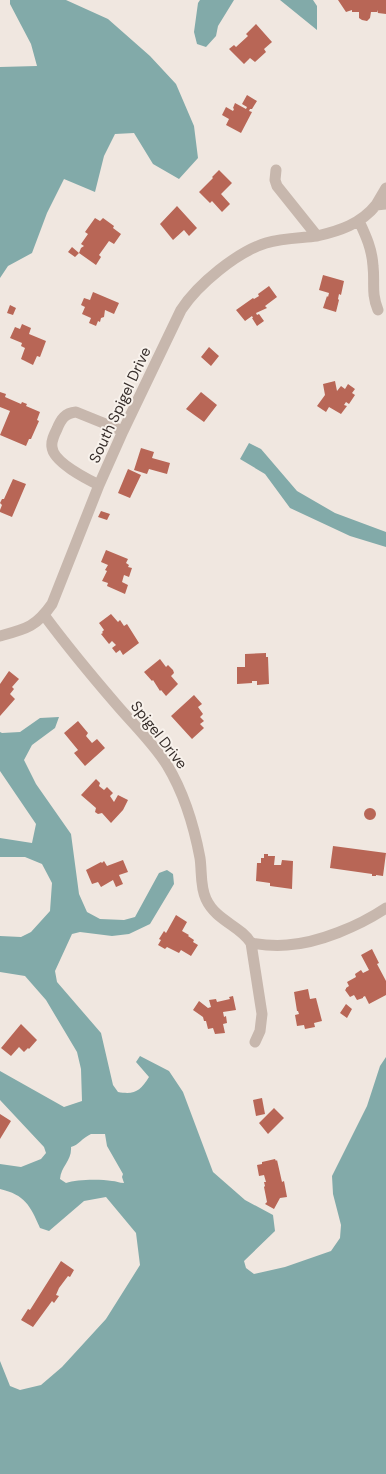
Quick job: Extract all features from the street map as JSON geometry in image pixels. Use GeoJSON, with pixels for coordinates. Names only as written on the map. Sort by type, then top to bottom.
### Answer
{"type":"FeatureCollection","features":[{"type":"Feature","properties":{"kind":"street"},"geometry":{"type":"LineString","coordinates":[[276,170],[275,180],[278,186],[317,236]]}},
{"type":"Feature","properties":{"kind":"street","name":"South Spigel Drive"},"geometry":{"type":"LineString","coordinates":[[0,636],[26,628],[37,622],[52,604],[123,431],[181,310],[200,285],[250,249],[267,242],[336,232],[359,221],[381,204],[386,188]]}},
{"type":"Feature","properties":{"kind":"street"},"geometry":{"type":"LineString","coordinates":[[359,221],[371,250],[374,268],[373,290],[378,310]]}},
{"type":"Feature","properties":{"kind":"street"},"geometry":{"type":"LineString","coordinates":[[99,486],[57,458],[53,453],[52,442],[58,427],[64,416],[76,412],[123,431]]}},
{"type":"Feature","properties":{"kind":"street","name":"Spigel Drive"},"geometry":{"type":"LineString","coordinates":[[44,615],[81,664],[166,764],[182,794],[195,836],[201,866],[204,897],[217,914],[229,925],[248,937],[251,943]]}},
{"type":"Feature","properties":{"kind":"street"},"geometry":{"type":"LineString","coordinates":[[255,1042],[260,1031],[262,1014],[251,943],[277,946],[303,943],[354,926],[386,908]]}},
{"type":"Feature","properties":{"kind":"water"},"geometry":{"type":"Polygon","coordinates":[[[10,0],[66,0],[108,19],[150,56],[176,84],[194,126],[198,158],[179,179],[153,164],[134,133],[115,134],[104,156],[95,192],[64,179],[47,213],[32,253],[8,266],[0,278],[0,67],[37,66],[31,44],[10,4],[10,0]]]}},
{"type":"Feature","properties":{"kind":"water"},"geometry":{"type":"Polygon","coordinates":[[[200,0],[234,0],[218,26],[216,36],[206,47],[197,44],[194,32],[200,0]]]}},
{"type":"Feature","properties":{"kind":"water"},"geometry":{"type":"Polygon","coordinates":[[[280,0],[313,0],[317,6],[317,30],[280,0]]]}},
{"type":"Feature","properties":{"kind":"water"},"geometry":{"type":"Polygon","coordinates":[[[249,443],[261,449],[297,491],[335,513],[386,532],[386,547],[350,536],[290,508],[265,474],[240,459],[249,443]]]}},
{"type":"Feature","properties":{"kind":"water"},"geometry":{"type":"Polygon","coordinates":[[[59,717],[55,728],[32,745],[24,760],[36,784],[71,834],[79,894],[87,912],[100,919],[124,920],[135,917],[159,873],[167,870],[173,874],[174,884],[150,924],[129,934],[112,936],[80,932],[72,934],[55,971],[57,982],[101,1033],[113,1085],[118,1092],[129,1093],[136,1091],[143,1086],[149,1077],[136,1062],[140,1056],[169,1071],[183,1092],[213,1172],[245,1200],[273,1215],[275,1231],[244,1261],[246,1268],[254,1274],[285,1267],[331,1251],[340,1238],[341,1225],[333,1194],[332,1176],[367,1106],[380,1066],[386,1057],[386,1474],[0,1474],[0,1361],[10,1386],[20,1390],[41,1385],[62,1367],[106,1319],[140,1265],[136,1233],[106,1197],[84,1201],[49,1231],[40,1228],[26,1202],[15,1194],[0,1189],[0,1164],[21,1167],[41,1159],[46,1153],[44,1147],[0,1100],[0,1071],[64,1107],[82,1101],[81,1069],[77,1052],[46,1000],[25,976],[0,972],[0,936],[21,937],[31,932],[50,911],[52,883],[42,864],[25,857],[0,857],[0,838],[32,843],[36,824],[0,771],[0,732],[20,732],[40,718],[59,717]],[[91,1134],[71,1147],[70,1156],[62,1170],[60,1179],[66,1183],[107,1180],[124,1183],[123,1174],[107,1146],[105,1134],[91,1134]]]}},
{"type":"Feature","properties":{"kind":"building"},"geometry":{"type":"Polygon","coordinates":[[[338,0],[386,0],[386,14],[378,13],[377,10],[377,12],[371,12],[370,18],[367,21],[362,20],[359,18],[359,12],[352,12],[352,10],[346,12],[338,0]]]}},
{"type":"Feature","properties":{"kind":"building"},"geometry":{"type":"Polygon","coordinates":[[[256,24],[272,42],[264,49],[266,52],[255,62],[250,58],[244,64],[229,49],[234,45],[236,47],[248,36],[246,34],[256,24]]]}},
{"type":"Feature","properties":{"kind":"building"},"geometry":{"type":"Polygon","coordinates":[[[247,95],[257,101],[249,111],[252,112],[241,133],[226,125],[229,119],[222,115],[226,107],[233,111],[235,103],[246,109],[247,107],[242,104],[247,95]]]}},
{"type":"Feature","properties":{"kind":"building"},"geometry":{"type":"Polygon","coordinates":[[[219,170],[232,183],[221,194],[230,204],[222,212],[212,201],[210,203],[199,192],[219,170]]]}},
{"type":"Feature","properties":{"kind":"building"},"geometry":{"type":"Polygon","coordinates":[[[177,206],[197,228],[189,236],[184,230],[173,240],[160,224],[177,206]]]}},
{"type":"Feature","properties":{"kind":"building"},"geometry":{"type":"Polygon","coordinates":[[[95,218],[100,221],[103,218],[121,234],[114,244],[109,241],[99,255],[101,257],[96,265],[79,253],[84,246],[81,244],[88,234],[85,232],[95,218]]]}},
{"type":"Feature","properties":{"kind":"building"},"geometry":{"type":"Polygon","coordinates":[[[72,247],[79,253],[75,257],[68,252],[72,247]]]}},
{"type":"Feature","properties":{"kind":"building"},"geometry":{"type":"Polygon","coordinates":[[[323,275],[344,281],[341,295],[339,294],[336,312],[323,308],[329,293],[319,290],[323,275]]]}},
{"type":"Feature","properties":{"kind":"building"},"geometry":{"type":"Polygon","coordinates":[[[269,286],[277,297],[265,306],[267,308],[256,313],[264,321],[257,326],[252,316],[245,321],[236,310],[259,296],[258,294],[269,286]]]}},
{"type":"Feature","properties":{"kind":"building"},"geometry":{"type":"Polygon","coordinates":[[[93,292],[119,303],[114,314],[105,310],[104,317],[101,318],[100,322],[98,321],[96,326],[89,323],[91,318],[82,314],[85,307],[81,305],[84,298],[90,300],[93,292]]]}},
{"type":"Feature","properties":{"kind":"building"},"geometry":{"type":"Polygon","coordinates":[[[10,305],[16,308],[13,315],[7,313],[10,305]]]}},
{"type":"Feature","properties":{"kind":"building"},"geometry":{"type":"Polygon","coordinates":[[[22,324],[31,328],[29,334],[46,341],[40,357],[37,356],[33,365],[21,359],[25,348],[21,346],[22,343],[10,338],[15,327],[20,329],[22,324]]]}},
{"type":"Feature","properties":{"kind":"building"},"geometry":{"type":"Polygon","coordinates":[[[209,347],[219,356],[211,366],[201,357],[209,347]]]}},
{"type":"Feature","properties":{"kind":"building"},"geometry":{"type":"Polygon","coordinates":[[[335,381],[337,391],[341,386],[345,389],[348,384],[355,389],[352,393],[355,395],[349,404],[346,402],[344,405],[347,406],[341,414],[329,407],[326,412],[317,406],[325,395],[323,384],[335,381]]]}},
{"type":"Feature","properties":{"kind":"building"},"geometry":{"type":"Polygon","coordinates":[[[0,392],[6,394],[5,397],[21,404],[22,402],[27,404],[26,406],[40,412],[37,420],[39,421],[26,446],[0,435],[10,411],[0,407],[0,392]]]}},
{"type":"Feature","properties":{"kind":"building"},"geometry":{"type":"Polygon","coordinates":[[[201,392],[217,405],[204,422],[186,409],[201,392]]]}},
{"type":"Feature","properties":{"kind":"building"},"geometry":{"type":"Polygon","coordinates":[[[141,448],[154,452],[152,458],[170,463],[167,474],[149,469],[147,474],[134,470],[141,448]]]}},
{"type":"Feature","properties":{"kind":"building"},"geometry":{"type":"Polygon","coordinates":[[[128,469],[141,475],[130,498],[118,493],[128,469]]]}},
{"type":"Feature","properties":{"kind":"building"},"geometry":{"type":"Polygon","coordinates":[[[13,479],[26,484],[12,517],[0,512],[2,505],[0,503],[4,499],[13,479]]]}},
{"type":"Feature","properties":{"kind":"building"},"geometry":{"type":"Polygon","coordinates":[[[101,511],[110,514],[107,520],[98,517],[101,511]]]}},
{"type":"Feature","properties":{"kind":"building"},"geometry":{"type":"Polygon","coordinates":[[[106,550],[128,559],[126,563],[129,565],[128,567],[132,568],[129,577],[124,575],[122,582],[128,585],[125,594],[107,586],[108,583],[102,581],[108,565],[101,562],[106,550]]]}},
{"type":"Feature","properties":{"kind":"building"},"geometry":{"type":"Polygon","coordinates":[[[111,614],[118,622],[120,620],[124,626],[127,624],[139,643],[123,655],[120,650],[116,653],[112,648],[116,645],[112,641],[109,644],[101,634],[104,630],[99,623],[111,614]]]}},
{"type":"Feature","properties":{"kind":"building"},"geometry":{"type":"Polygon","coordinates":[[[266,653],[266,657],[268,657],[269,684],[257,685],[257,681],[252,681],[252,683],[237,684],[237,667],[245,667],[245,654],[266,653]]]}},
{"type":"Feature","properties":{"kind":"building"},"geometry":{"type":"Polygon","coordinates":[[[160,659],[166,667],[168,665],[173,670],[174,673],[171,676],[178,684],[166,696],[144,672],[160,659]]]}},
{"type":"Feature","properties":{"kind":"building"},"geometry":{"type":"Polygon","coordinates":[[[9,671],[19,679],[12,687],[14,689],[10,694],[15,699],[0,716],[0,684],[9,671]]]}},
{"type":"Feature","properties":{"kind":"building"},"geometry":{"type":"Polygon","coordinates":[[[194,695],[202,704],[198,707],[203,714],[200,717],[204,721],[200,724],[204,728],[192,739],[171,716],[194,695]]]}},
{"type":"Feature","properties":{"kind":"building"},"geometry":{"type":"Polygon","coordinates":[[[78,721],[88,733],[86,736],[92,743],[97,739],[105,748],[85,766],[74,753],[78,750],[64,733],[78,721]]]}},
{"type":"Feature","properties":{"kind":"building"},"geometry":{"type":"Polygon","coordinates":[[[96,779],[100,783],[99,786],[104,790],[107,787],[113,793],[110,796],[114,802],[118,795],[128,800],[123,810],[111,823],[102,813],[98,814],[95,812],[96,808],[81,795],[96,779]]]}},
{"type":"Feature","properties":{"kind":"building"},"geometry":{"type":"Polygon","coordinates":[[[368,808],[372,808],[376,814],[372,820],[368,820],[364,816],[364,812],[368,808]]]}},
{"type":"Feature","properties":{"kind":"building"},"geometry":{"type":"Polygon","coordinates":[[[333,846],[386,853],[383,876],[372,876],[372,874],[330,868],[333,846]]]}},
{"type":"Feature","properties":{"kind":"building"},"geometry":{"type":"Polygon","coordinates":[[[264,854],[275,856],[274,865],[281,865],[282,860],[293,861],[292,889],[270,886],[270,883],[256,881],[257,863],[261,863],[261,858],[264,858],[264,854]]]}},
{"type":"Feature","properties":{"kind":"building"},"geometry":{"type":"Polygon","coordinates":[[[123,860],[128,872],[119,875],[123,884],[116,887],[113,880],[101,887],[98,882],[92,884],[86,870],[104,861],[107,866],[123,860]]]}},
{"type":"Feature","properties":{"kind":"building"},"geometry":{"type":"Polygon","coordinates":[[[176,915],[187,922],[182,931],[189,935],[194,940],[193,942],[198,945],[191,956],[181,950],[179,953],[158,945],[161,940],[159,939],[164,931],[166,933],[176,915]]]}},
{"type":"Feature","properties":{"kind":"building"},"geometry":{"type":"Polygon","coordinates":[[[372,949],[386,981],[386,995],[369,1004],[365,996],[357,1000],[354,995],[350,997],[345,990],[349,986],[347,982],[356,977],[355,974],[361,970],[363,973],[369,970],[361,955],[372,949]]]}},
{"type":"Feature","properties":{"kind":"building"},"geometry":{"type":"Polygon","coordinates":[[[308,989],[310,999],[316,998],[322,1021],[314,1023],[315,1027],[305,1029],[304,1025],[297,1026],[295,1015],[299,1014],[294,992],[308,989]]]}},
{"type":"Feature","properties":{"kind":"building"},"geometry":{"type":"Polygon","coordinates":[[[233,996],[236,1010],[223,1012],[227,1023],[223,1024],[225,1033],[215,1034],[213,1028],[208,1029],[203,1017],[193,1010],[199,1001],[208,1008],[211,1007],[209,1000],[216,999],[217,1002],[230,999],[229,997],[233,996]]]}},
{"type":"Feature","properties":{"kind":"building"},"geometry":{"type":"Polygon","coordinates":[[[346,1004],[352,1009],[347,1018],[340,1013],[346,1004]]]}},
{"type":"Feature","properties":{"kind":"building"},"geometry":{"type":"Polygon","coordinates":[[[21,1024],[37,1040],[24,1052],[19,1047],[11,1056],[1,1048],[21,1024]]]}},
{"type":"Feature","properties":{"kind":"building"},"geometry":{"type":"Polygon","coordinates":[[[262,1098],[265,1114],[256,1116],[253,1100],[262,1098]]]}},
{"type":"Feature","properties":{"kind":"building"},"geometry":{"type":"Polygon","coordinates":[[[274,1108],[284,1118],[268,1134],[259,1123],[274,1108]]]}},
{"type":"Feature","properties":{"kind":"building"},"geometry":{"type":"Polygon","coordinates":[[[0,1114],[11,1121],[0,1139],[0,1114]]]}},
{"type":"Feature","properties":{"kind":"building"},"geometry":{"type":"Polygon","coordinates":[[[277,1160],[282,1182],[284,1181],[287,1197],[280,1198],[274,1209],[265,1204],[267,1202],[264,1182],[266,1182],[264,1175],[259,1176],[257,1165],[277,1160]]]}},
{"type":"Feature","properties":{"kind":"building"},"geometry":{"type":"Polygon","coordinates":[[[61,1261],[74,1270],[59,1288],[56,1295],[59,1296],[54,1303],[52,1301],[33,1327],[21,1320],[28,1309],[30,1310],[61,1261]]]}}]}
